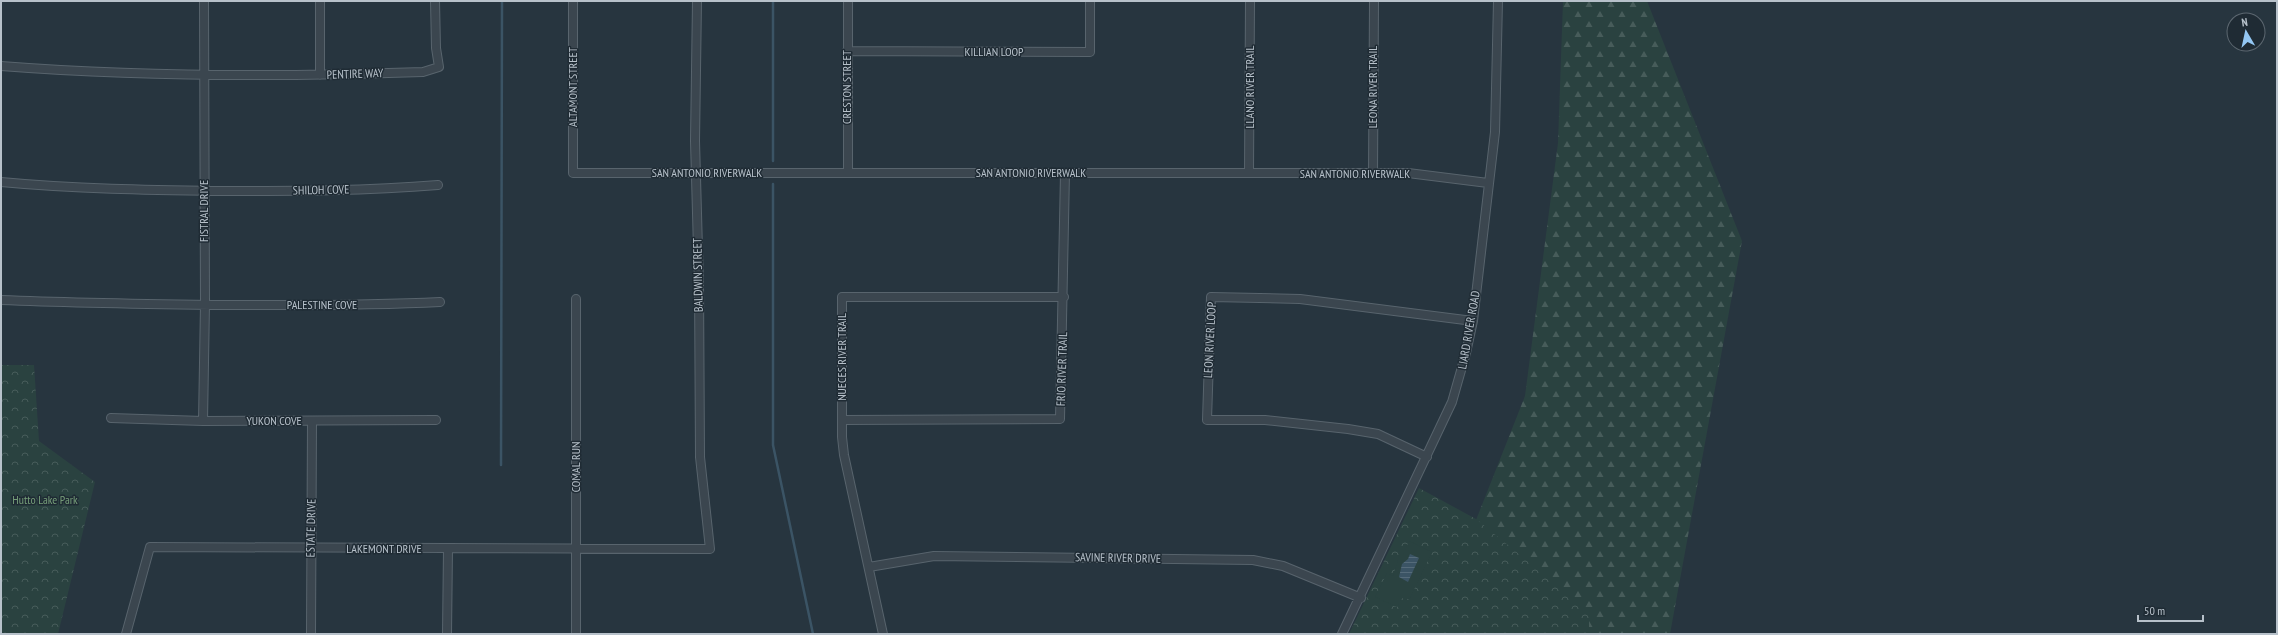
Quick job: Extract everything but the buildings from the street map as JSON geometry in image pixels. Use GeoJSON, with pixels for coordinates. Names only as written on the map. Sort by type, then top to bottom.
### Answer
{"type":"FeatureCollection","features":[{"type":"Feature","properties":{"kind":"street","name":"FISTRAL DRIVE"},"geometry":{"type":"LineString","coordinates":[[203,421],[205,304],[204,1]]}},
{"type":"Feature","properties":{"kind":"street"},"geometry":{"type":"LineString","coordinates":[[320,1],[320,75]]}},
{"type":"Feature","properties":{"kind":"street","name":"PENTIRE WAY"},"geometry":{"type":"LineString","coordinates":[[1,66],[78,72],[204,75],[320,75],[423,72],[439,67],[436,48],[435,1]]}},
{"type":"Feature","properties":{"kind":"street","name":"ALTAMONT STREET"},"geometry":{"type":"LineString","coordinates":[[573,1],[573,174]]}},
{"type":"Feature","properties":{"kind":"street","name":"BALDWIN STREET"},"geometry":{"type":"LineString","coordinates":[[697,1],[696,173],[699,285],[700,457],[710,549]]}},
{"type":"Feature","properties":{"kind":"street","name":"CRESTON STREET"},"geometry":{"type":"LineString","coordinates":[[848,1],[848,173]]}},
{"type":"Feature","properties":{"kind":"street","name":"KILLIAN LOOP"},"geometry":{"type":"LineString","coordinates":[[847,52],[1090,52],[1090,1]]}},
{"type":"Feature","properties":{"kind":"street","name":"LLANO RIVER TRAIL"},"geometry":{"type":"LineString","coordinates":[[1249,173],[1250,1]]}},
{"type":"Feature","properties":{"kind":"street","name":"LEONA RIVER TRAIL"},"geometry":{"type":"LineString","coordinates":[[1373,174],[1374,1]]}},
{"type":"Feature","properties":{"kind":"street","name":"LIARD RIVER ROAD"},"geometry":{"type":"LineString","coordinates":[[1342,634],[1361,598],[1452,402],[1473,321],[1496,124],[1498,1]]}},
{"type":"Feature","properties":{"kind":"street","name":"FRIO RIVER TRAIL"},"geometry":{"type":"LineString","coordinates":[[842,420],[1060,419],[1064,297],[1065,173]]}},
{"type":"Feature","properties":{"kind":"street","name":"SAN ANTONIO RIVERWALK"},"geometry":{"type":"LineString","coordinates":[[573,174],[1421,174],[1488,183]]}},
{"type":"Feature","properties":{"kind":"street","name":"SHILOH COVE"},"geometry":{"type":"LineString","coordinates":[[1,182],[78,189],[204,191],[325,191],[438,185]]}},
{"type":"Feature","properties":{"kind":"street","name":"NUECES RIVER TRAIL"},"geometry":{"type":"LineString","coordinates":[[883,634],[844,455],[842,420],[842,297],[1064,297]]}},
{"type":"Feature","properties":{"kind":"street","name":"LEON RIVER LOOP"},"geometry":{"type":"LineString","coordinates":[[1427,457],[1378,434],[1348,429],[1265,420],[1207,420],[1211,297],[1300,299],[1473,321]]}},
{"type":"Feature","properties":{"kind":"street","name":"COMAL RUN"},"geometry":{"type":"LineString","coordinates":[[576,299],[576,634]]}},
{"type":"Feature","properties":{"kind":"street","name":"PALESTINE COVE"},"geometry":{"type":"LineString","coordinates":[[1,300],[80,304],[386,305],[440,302]]}},
{"type":"Feature","properties":{"kind":"street","name":"YUKON COVE"},"geometry":{"type":"LineString","coordinates":[[112,418],[203,421],[436,420]]}},
{"type":"Feature","properties":{"kind":"street","name":"ESTATE DRIVE"},"geometry":{"type":"LineString","coordinates":[[311,634],[310,549],[312,421]]}},
{"type":"Feature","properties":{"kind":"street","name":"LAKEMONT DRIVE"},"geometry":{"type":"LineString","coordinates":[[126,634],[150,547],[310,549],[710,549]]}},
{"type":"Feature","properties":{"kind":"street"},"geometry":{"type":"LineString","coordinates":[[447,634],[448,549]]}},
{"type":"Feature","properties":{"kind":"street","name":"SAVINE RIVER DRIVE"},"geometry":{"type":"LineString","coordinates":[[869,567],[934,556],[1253,560],[1283,566],[1361,598]]}},
{"type":"Feature","properties":{"kind":"green space"},"geometry":{"type":"Polygon","coordinates":[[[1563,1],[1647,1],[1742,241],[1670,634],[1431,634],[1525,396],[1558,143],[1563,1]]]}},
{"type":"Feature","properties":{"kind":"green space","name":"Hutto Lake Park"},"geometry":{"type":"Polygon","coordinates":[[[1,365],[34,365],[39,441],[95,482],[58,634],[1,634],[1,365]]]}},
{"type":"Feature","properties":{"kind":"green space"},"geometry":{"type":"Polygon","coordinates":[[[1419,488],[1476,519],[1589,611],[1589,634],[1349,634],[1419,488]]]}},
{"type":"Feature","properties":{"kind":"green space"},"geometry":{"type":"Polygon","coordinates":[[[1409,541],[1432,552],[1410,598],[1405,600],[1402,598],[1397,607],[1375,597],[1387,573],[1393,576],[1398,560],[1403,555],[1409,541]]]}},
{"type":"Feature","properties":{"kind":"water"},"geometry":{"type":"Polygon","coordinates":[[[1410,554],[1419,558],[1408,582],[1399,577],[1402,564],[1408,559],[1410,554]]]}},
{"type":"Feature","properties":{"kind":"waterway"},"geometry":{"type":"LineString","coordinates":[[501,465],[502,1]]}},
{"type":"Feature","properties":{"kind":"waterway"},"geometry":{"type":"LineString","coordinates":[[773,1],[773,161]]}},
{"type":"Feature","properties":{"kind":"waterway"},"geometry":{"type":"LineString","coordinates":[[773,184],[773,445],[813,634]]}}]}
